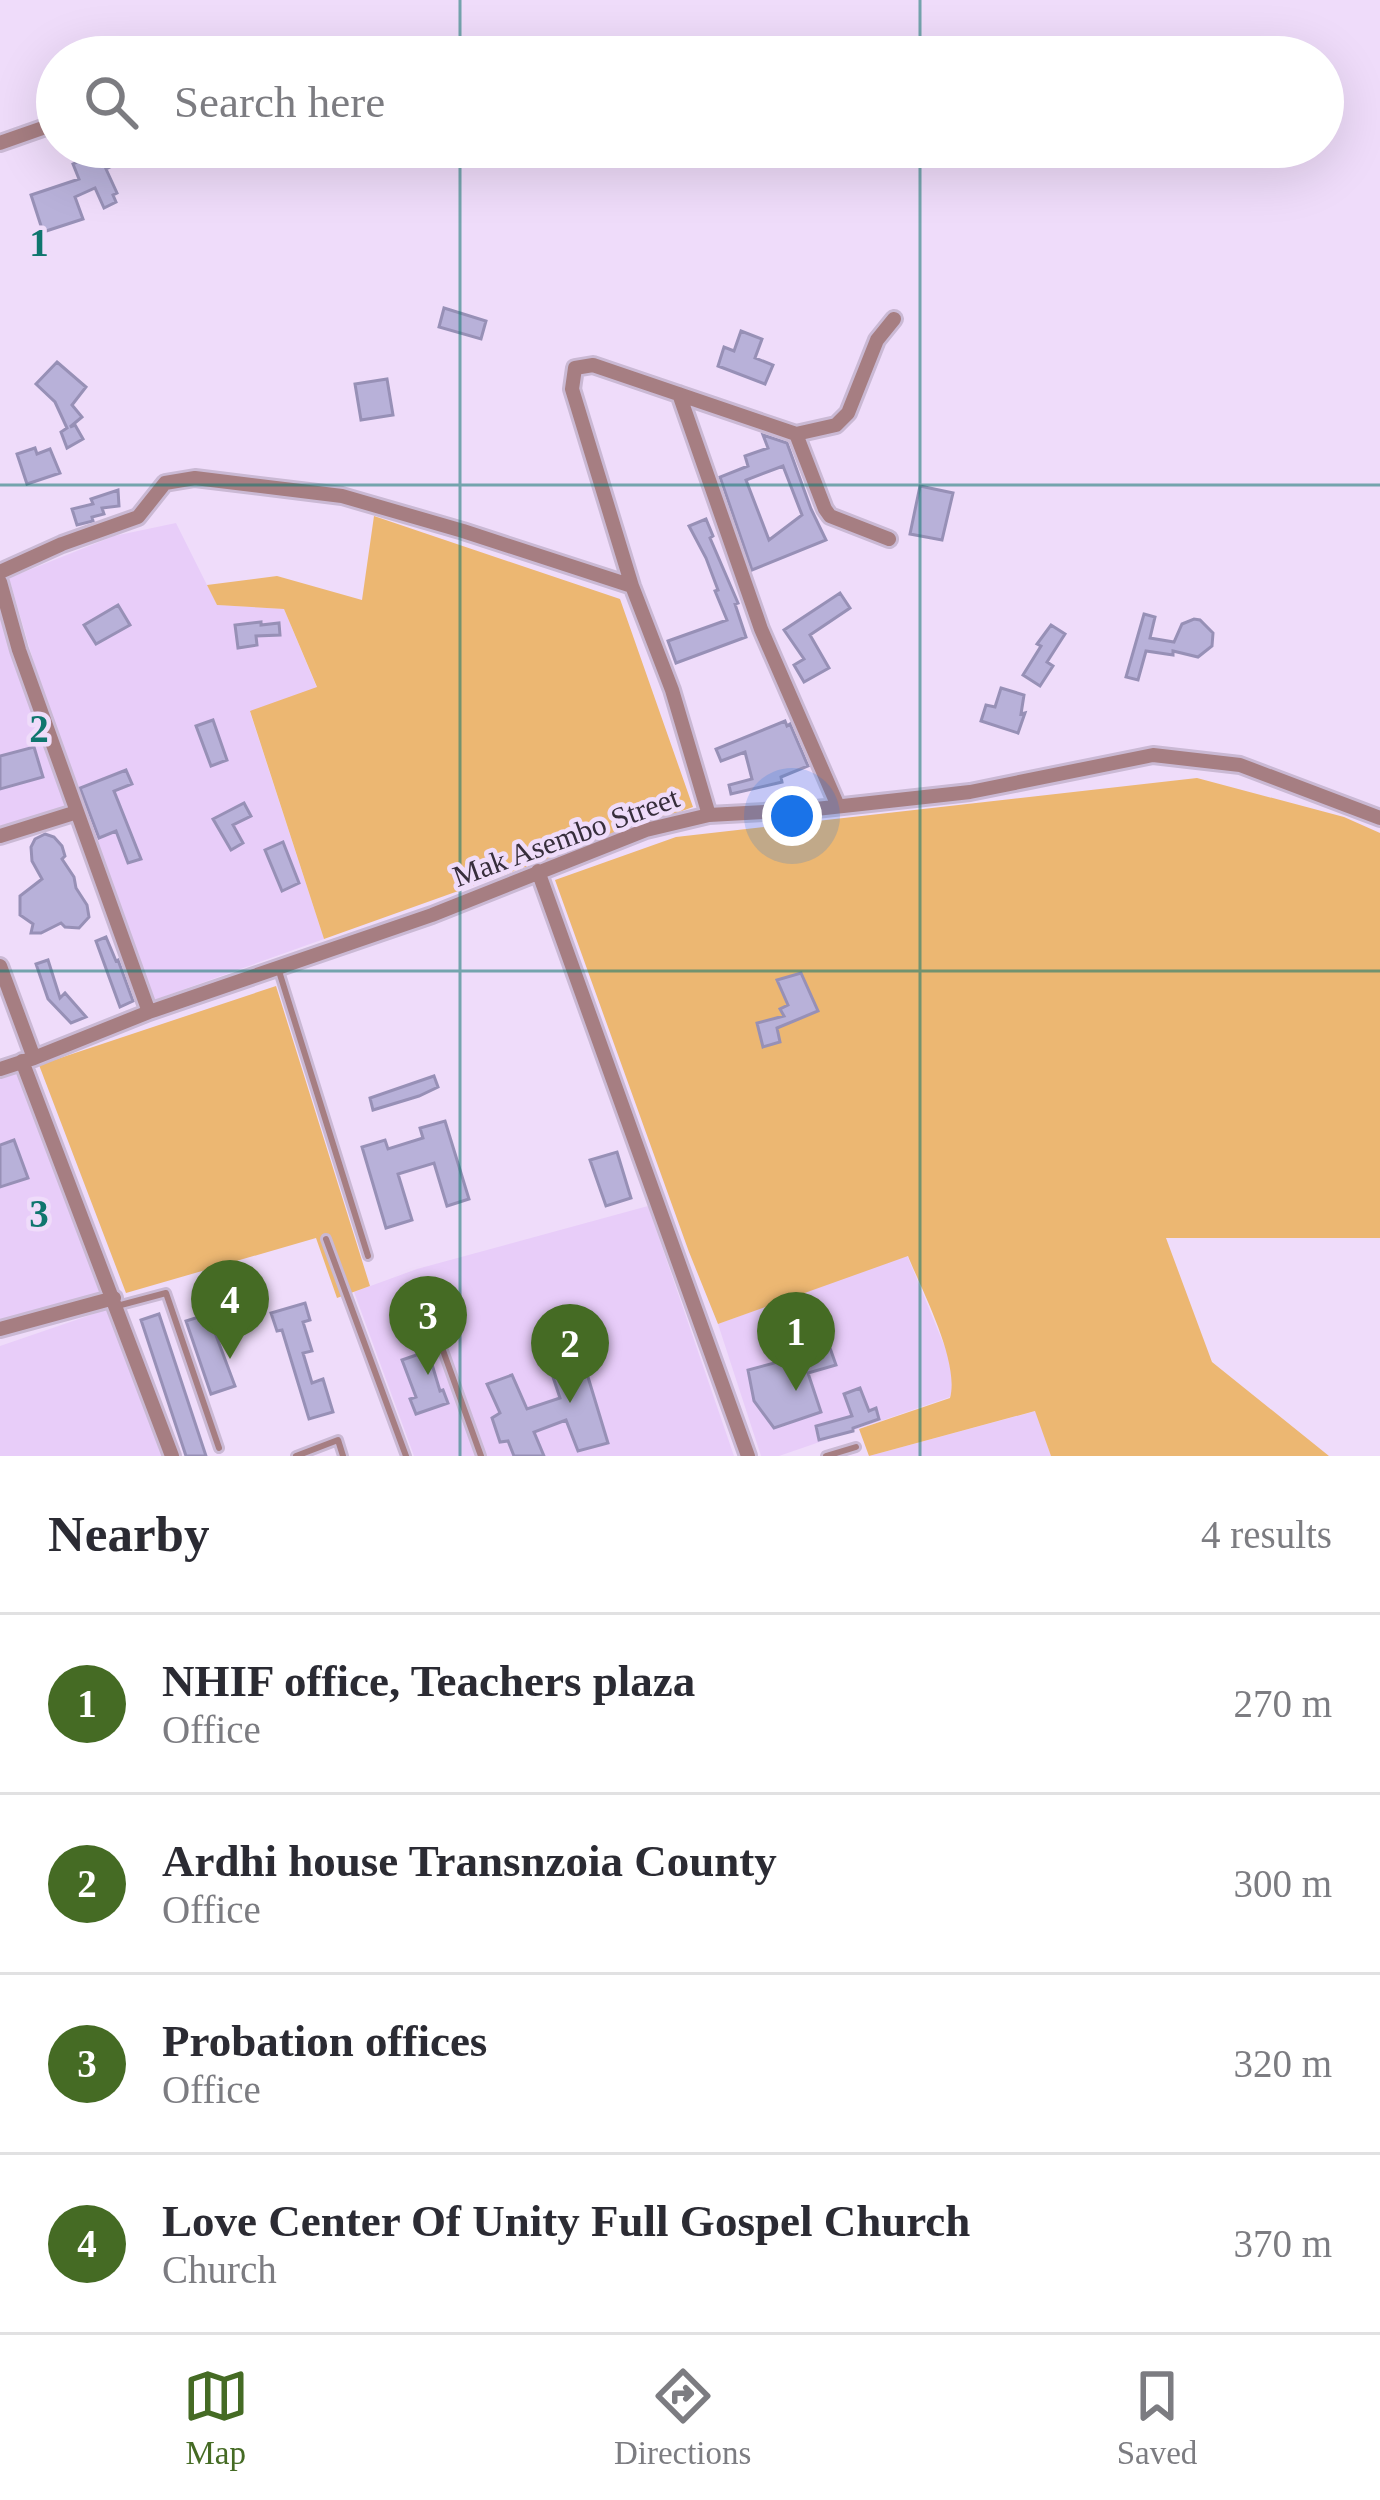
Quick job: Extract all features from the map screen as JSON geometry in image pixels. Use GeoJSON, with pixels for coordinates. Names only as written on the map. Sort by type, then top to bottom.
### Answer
{"type":"FeatureCollection","features":[{"type":"Feature","properties":{"kind":"street"},"geometry":{"type":"LineString","coordinates":[[0,143],[36,130]]}},
{"type":"Feature","properties":{"kind":"street"},"geometry":{"type":"LineString","coordinates":[[709,815],[572,389],[575,368],[593,365],[796,434],[836,425],[848,413],[877,340],[894,319]]}},
{"type":"Feature","properties":{"kind":"street"},"geometry":{"type":"LineString","coordinates":[[679,394],[760,629],[838,806]]}},
{"type":"Feature","properties":{"kind":"street"},"geometry":{"type":"LineString","coordinates":[[796,434],[830,516],[890,539]]}},
{"type":"Feature","properties":{"kind":"street"},"geometry":{"type":"LineString","coordinates":[[0,572],[138,517],[165,483],[195,478],[342,496],[632,586]]}},
{"type":"Feature","properties":{"kind":"street"},"geometry":{"type":"LineString","coordinates":[[0,582],[19,650],[149,1012]]}},
{"type":"Feature","properties":{"kind":"street","name":"Mak Asembo Street"},"geometry":{"type":"LineString","coordinates":[[0,1069],[149,1012],[432,915],[646,830],[709,815],[970,792],[1154,755],[1240,765],[1380,818]]}},
{"type":"Feature","properties":{"kind":"street"},"geometry":{"type":"LineString","coordinates":[[0,836],[77,812]]}},
{"type":"Feature","properties":{"kind":"street"},"geometry":{"type":"LineString","coordinates":[[538,871],[748,1456]]}},
{"type":"Feature","properties":{"kind":"street"},"geometry":{"type":"LineString","coordinates":[[0,966],[28,1059],[172,1456]]}},
{"type":"Feature","properties":{"kind":"street"},"geometry":{"type":"LineString","coordinates":[[0,1329],[115,1302]]}},
{"type":"Feature","properties":{"kind":"lane"},"geometry":{"type":"LineString","coordinates":[[278,968],[368,1256]]}},
{"type":"Feature","properties":{"kind":"lane"},"geometry":{"type":"LineString","coordinates":[[326,1239],[406,1456]]}},
{"type":"Feature","properties":{"kind":"lane"},"geometry":{"type":"LineString","coordinates":[[115,1302],[166,1293],[218,1448]]}},
{"type":"Feature","properties":{"kind":"lane"},"geometry":{"type":"LineString","coordinates":[[441,1345],[481,1456]]}},
{"type":"Feature","properties":{"kind":"lane"},"geometry":{"type":"LineString","coordinates":[[296,1456],[338,1440],[343,1456]]}},
{"type":"Feature","properties":{"kind":"lane"},"geometry":{"type":"LineString","coordinates":[[826,1456],[856,1447]]}},
{"type":"Feature","properties":{"kind":"shaded area"},"geometry":{"type":"Polygon","coordinates":[[[374,516],[620,599],[693,807],[324,939],[250,711],[317,687],[284,609],[217,605],[207,585],[277,576],[362,600],[374,516]]]}},
{"type":"Feature","properties":{"kind":"shaded area"},"geometry":{"type":"Polygon","coordinates":[[[176,523],[217,605],[284,609],[317,688],[250,712],[324,939],[154,1000],[46,704],[9,578],[114,536],[176,523]]]}},
{"type":"Feature","properties":{"kind":"shaded area"},"geometry":{"type":"Polygon","coordinates":[[[0,603],[66,809],[0,830],[0,603]]]}},
{"type":"Feature","properties":{"kind":"shaded area"},"geometry":{"type":"Polygon","coordinates":[[[1197,778],[1344,817],[1380,833],[1380,1238],[1166,1238],[1212,1362],[1329,1456],[1051,1456],[1035,1411],[869,1456],[859,1429],[950,1398],[945,1346],[908,1256],[718,1324],[555,880],[676,837],[1197,778]]]}},
{"type":"Feature","properties":{"kind":"shaded area"},"geometry":{"type":"Polygon","coordinates":[[[276,986],[370,1286],[337,1298],[316,1238],[126,1293],[39,1065],[276,986]]]}},
{"type":"Feature","properties":{"kind":"shaded area"},"geometry":{"type":"Polygon","coordinates":[[[19,1069],[101,1292],[0,1325],[0,1076],[19,1069]]]}},
{"type":"Feature","properties":{"kind":"shaded area"},"geometry":{"type":"Polygon","coordinates":[[[648,1206],[734,1456],[414,1456],[354,1292],[417,1269],[648,1206]]]}},
{"type":"Feature","properties":{"kind":"shaded area"},"geometry":{"type":"Polygon","coordinates":[[[907,1255],[949,1357],[954,1384],[950,1397],[779,1456],[761,1456],[718,1324],[907,1255]]]}},
{"type":"Feature","properties":{"kind":"shaded area"},"geometry":{"type":"Polygon","coordinates":[[[108,1309],[162,1456],[0,1456],[0,1346],[108,1309]]]}},
{"type":"Feature","properties":{"kind":"shaded area"},"geometry":{"type":"Polygon","coordinates":[[[1036,1411],[1051,1456],[869,1456],[1036,1411]]]}},
{"type":"Feature","properties":{"kind":"building"},"geometry":{"type":"Polygon","coordinates":[[[75,168],[108,168],[116,202],[104,208],[95,188],[75,197],[83,219],[43,232],[31,195],[79,179],[75,168]]]}},
{"type":"Feature","properties":{"kind":"building"},"geometry":{"type":"Polygon","coordinates":[[[444,308],[486,321],[481,339],[439,327],[444,308]]]}},
{"type":"Feature","properties":{"kind":"building"},"geometry":{"type":"Polygon","coordinates":[[[741,331],[762,339],[755,358],[773,365],[765,384],[718,366],[724,347],[734,351],[741,331]]]}},
{"type":"Feature","properties":{"kind":"building"},"geometry":{"type":"Polygon","coordinates":[[[57,362],[86,387],[72,405],[82,417],[70,427],[75,425],[83,439],[67,448],[61,432],[67,428],[55,402],[36,384],[57,362]]]}},
{"type":"Feature","properties":{"kind":"building"},"geometry":{"type":"Polygon","coordinates":[[[387,379],[393,415],[361,420],[355,384],[387,379]]]}},
{"type":"Feature","properties":{"kind":"building"},"geometry":{"type":"Polygon","coordinates":[[[763,435],[787,443],[826,540],[752,570],[720,477],[748,466],[745,456],[768,448],[763,435]],[[783,466],[746,480],[769,540],[802,515],[783,466]]]}},
{"type":"Feature","properties":{"kind":"building"},"geometry":{"type":"Polygon","coordinates":[[[35,448],[37,454],[50,449],[60,473],[27,484],[17,454],[35,448]]]}},
{"type":"Feature","properties":{"kind":"building"},"geometry":{"type":"Polygon","coordinates":[[[920,486],[953,493],[942,540],[910,534],[920,486]]]}},
{"type":"Feature","properties":{"kind":"building"},"geometry":{"type":"Polygon","coordinates":[[[118,490],[119,506],[102,508],[104,514],[77,525],[72,509],[118,490]]]}},
{"type":"Feature","properties":{"kind":"building"},"geometry":{"type":"Polygon","coordinates":[[[706,519],[746,637],[676,663],[668,641],[727,620],[706,558],[689,526],[706,519]]]}},
{"type":"Feature","properties":{"kind":"building"},"geometry":{"type":"Polygon","coordinates":[[[840,593],[850,608],[810,635],[829,668],[804,682],[794,665],[804,659],[784,630],[840,593]]]}},
{"type":"Feature","properties":{"kind":"building"},"geometry":{"type":"Polygon","coordinates":[[[118,605],[130,625],[96,644],[84,625],[118,605]]]}},
{"type":"Feature","properties":{"kind":"building"},"geometry":{"type":"Polygon","coordinates":[[[1144,614],[1155,617],[1150,638],[1174,642],[1182,624],[1194,619],[1213,633],[1212,646],[1198,657],[1146,651],[1138,680],[1126,677],[1144,614]]]}},
{"type":"Feature","properties":{"kind":"building"},"geometry":{"type":"Polygon","coordinates":[[[279,623],[280,635],[256,636],[257,645],[238,648],[235,625],[279,623]]]}},
{"type":"Feature","properties":{"kind":"building"},"geometry":{"type":"Polygon","coordinates":[[[1051,625],[1065,634],[1047,662],[1053,666],[1040,686],[1023,675],[1051,625]]]}},
{"type":"Feature","properties":{"kind":"building"},"geometry":{"type":"Polygon","coordinates":[[[1001,688],[1024,695],[1021,714],[1025,713],[1018,733],[981,721],[986,705],[995,707],[1001,688]]]}},
{"type":"Feature","properties":{"kind":"building"},"geometry":{"type":"Polygon","coordinates":[[[213,720],[227,760],[211,766],[196,726],[213,720]]]}},
{"type":"Feature","properties":{"kind":"building"},"geometry":{"type":"Polygon","coordinates":[[[785,721],[808,766],[781,777],[782,782],[731,794],[729,785],[752,779],[745,752],[721,761],[716,749],[785,721]]]}},
{"type":"Feature","properties":{"kind":"building"},"geometry":{"type":"Polygon","coordinates":[[[34,747],[43,777],[0,789],[0,756],[34,747]]]}},
{"type":"Feature","properties":{"kind":"building"},"geometry":{"type":"Polygon","coordinates":[[[126,770],[132,784],[114,791],[141,859],[128,863],[116,831],[99,838],[80,788],[126,770]]]}},
{"type":"Feature","properties":{"kind":"building"},"geometry":{"type":"Polygon","coordinates":[[[244,803],[251,816],[233,825],[243,843],[231,850],[213,819],[244,803]]]}},
{"type":"Feature","properties":{"kind":"building"},"geometry":{"type":"Polygon","coordinates":[[[45,834],[62,846],[62,859],[89,917],[79,928],[61,923],[31,933],[33,924],[20,915],[20,896],[42,879],[32,861],[31,847],[45,834]]]}},
{"type":"Feature","properties":{"kind":"building"},"geometry":{"type":"Polygon","coordinates":[[[283,842],[299,883],[282,891],[265,850],[283,842]]]}},
{"type":"Feature","properties":{"kind":"building"},"geometry":{"type":"Polygon","coordinates":[[[106,937],[133,1001],[120,1007],[96,941],[106,937]]]}},
{"type":"Feature","properties":{"kind":"building"},"geometry":{"type":"Polygon","coordinates":[[[48,960],[60,998],[65,993],[86,1017],[71,1023],[48,999],[36,964],[48,960]]]}},
{"type":"Feature","properties":{"kind":"building"},"geometry":{"type":"Polygon","coordinates":[[[801,973],[818,1011],[777,1028],[780,1042],[763,1047],[757,1023],[784,1016],[780,1009],[788,1005],[777,980],[801,973]]]}},
{"type":"Feature","properties":{"kind":"building"},"geometry":{"type":"Polygon","coordinates":[[[434,1076],[438,1087],[373,1110],[370,1098],[434,1076]]]}},
{"type":"Feature","properties":{"kind":"building"},"geometry":{"type":"Polygon","coordinates":[[[445,1121],[469,1199],[447,1206],[434,1163],[398,1174],[412,1220],[386,1228],[362,1147],[385,1140],[388,1149],[423,1138],[420,1128],[445,1121]]]}},
{"type":"Feature","properties":{"kind":"building"},"geometry":{"type":"Polygon","coordinates":[[[14,1140],[28,1178],[0,1187],[0,1145],[14,1140]]]}},
{"type":"Feature","properties":{"kind":"building"},"geometry":{"type":"Polygon","coordinates":[[[617,1152],[631,1198],[606,1206],[590,1160],[617,1152]]]}},
{"type":"Feature","properties":{"kind":"building"},"geometry":{"type":"Polygon","coordinates":[[[305,1303],[310,1320],[303,1322],[312,1351],[303,1353],[312,1383],[323,1379],[333,1412],[309,1419],[282,1330],[277,1331],[271,1313],[305,1303]]]}},
{"type":"Feature","properties":{"kind":"building"},"geometry":{"type":"Polygon","coordinates":[[[159,1314],[206,1456],[186,1456],[141,1320],[159,1314]]]}},
{"type":"Feature","properties":{"kind":"building"},"geometry":{"type":"Polygon","coordinates":[[[208,1314],[235,1386],[211,1394],[186,1321],[208,1314]]]}},
{"type":"Feature","properties":{"kind":"building"},"geometry":{"type":"Polygon","coordinates":[[[830,1348],[836,1365],[808,1373],[821,1412],[774,1428],[754,1401],[748,1370],[830,1348]]]}},
{"type":"Feature","properties":{"kind":"building"},"geometry":{"type":"Polygon","coordinates":[[[428,1351],[448,1403],[416,1414],[410,1399],[416,1397],[402,1360],[428,1351]]]}},
{"type":"Feature","properties":{"kind":"building"},"geometry":{"type":"Polygon","coordinates":[[[581,1354],[608,1443],[578,1451],[566,1420],[534,1432],[544,1456],[514,1456],[508,1441],[500,1442],[492,1418],[500,1413],[487,1384],[512,1375],[527,1409],[560,1398],[548,1362],[581,1354]]]}},
{"type":"Feature","properties":{"kind":"building"},"geometry":{"type":"Polygon","coordinates":[[[860,1388],[869,1411],[876,1408],[879,1419],[819,1440],[816,1426],[852,1416],[844,1394],[860,1388]]]}},
{"type":"Feature","properties":{"kind":"place","name":"Love Center Of Unity Full Gospel Church"},"geometry":{"type":"Point","coordinates":[230,1359]}},
{"type":"Feature","properties":{"kind":"place","name":"Probation offices"},"geometry":{"type":"Point","coordinates":[428,1375]}},
{"type":"Feature","properties":{"kind":"place","name":"NHIF office, Teachers plaza"},"geometry":{"type":"Point","coordinates":[796,1391]}},
{"type":"Feature","properties":{"kind":"place","name":"Ardhi house Transnzoia County"},"geometry":{"type":"Point","coordinates":[570,1403]}}]}
